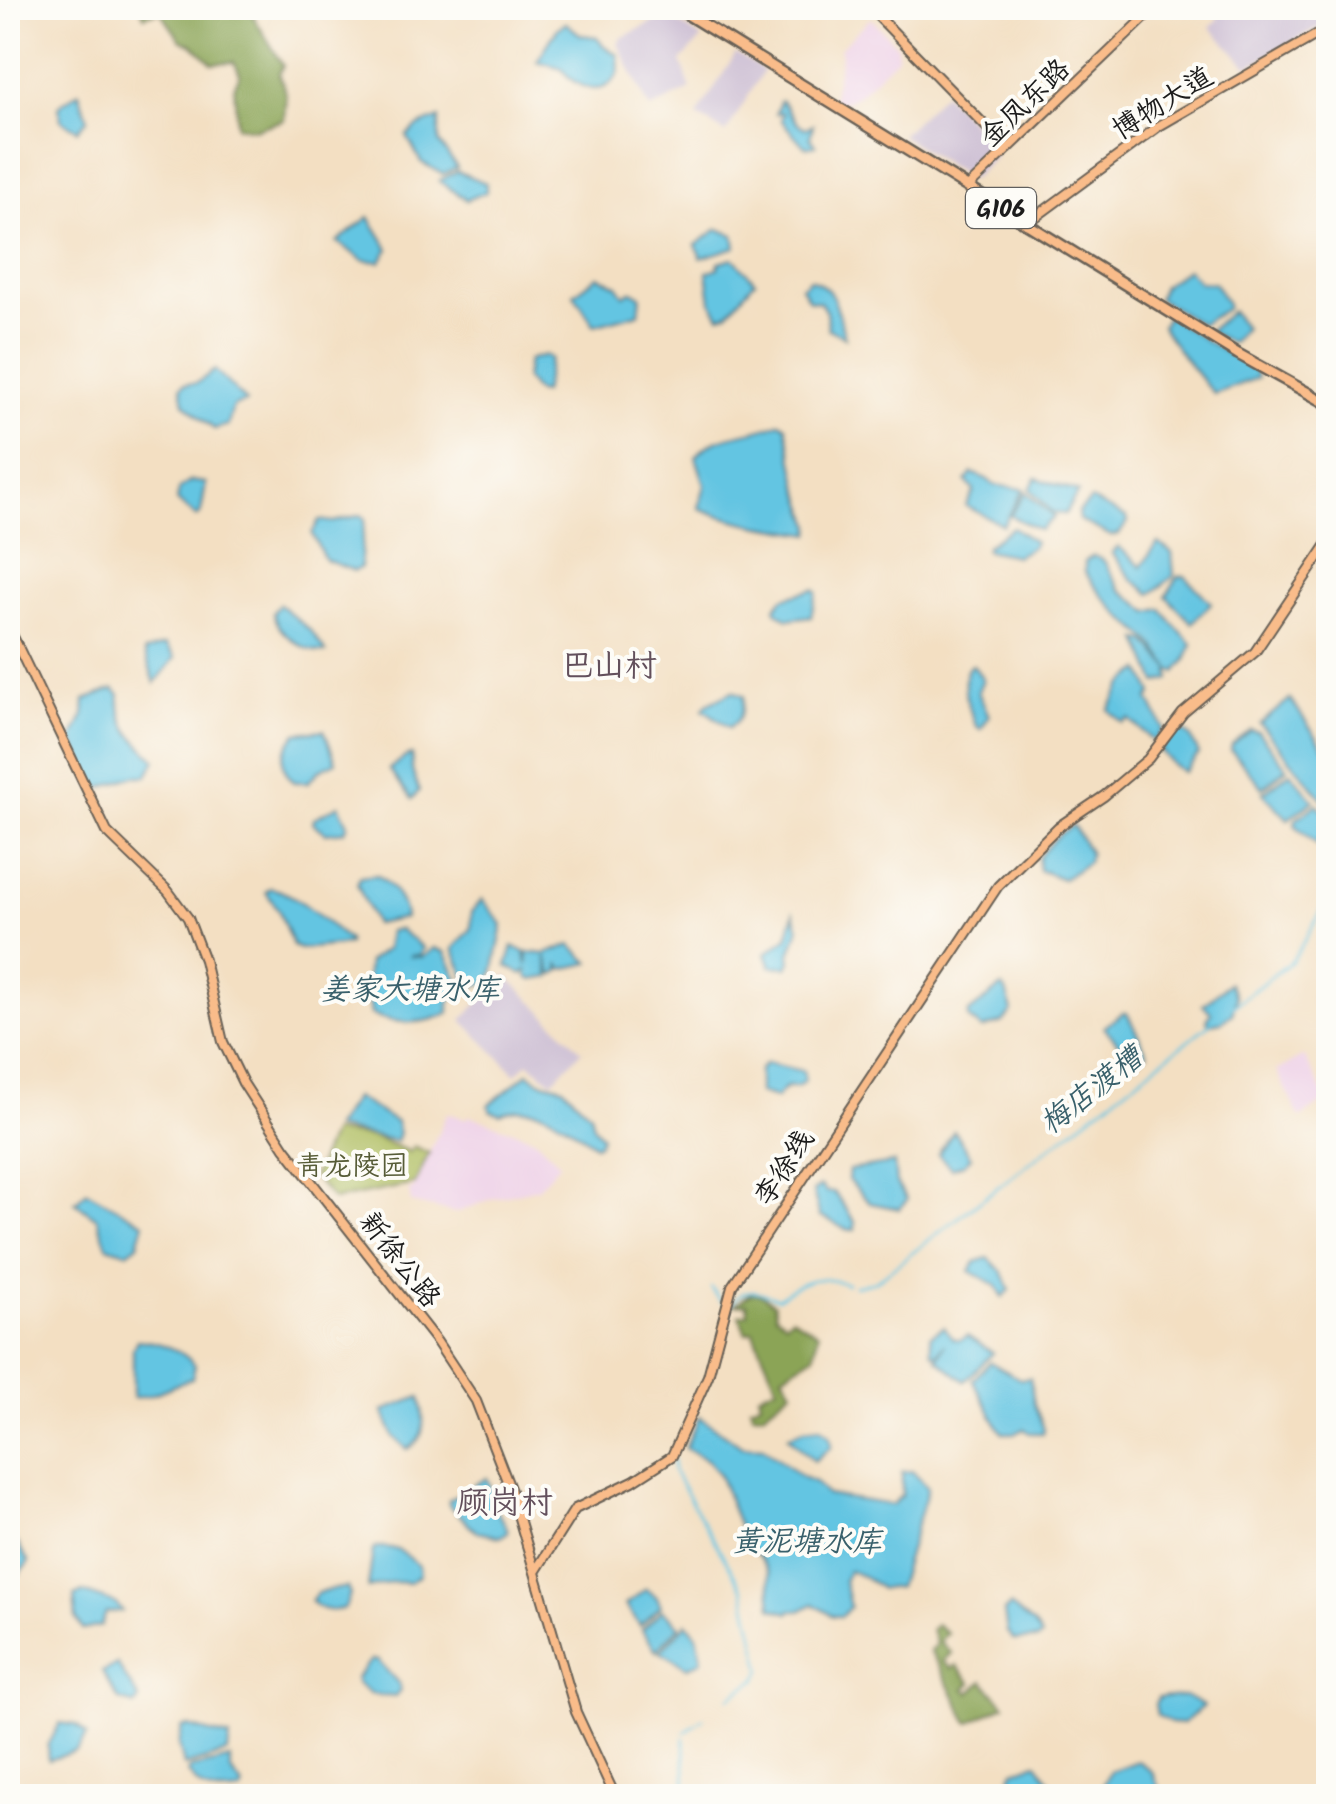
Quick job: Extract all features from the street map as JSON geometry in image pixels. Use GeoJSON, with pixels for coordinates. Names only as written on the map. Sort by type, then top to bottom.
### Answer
{"type":"FeatureCollection","features":[{"type":"Feature","properties":{"kind":"highway","name":"G106"},"geometry":{"type":"LineString","coordinates":[[677,8],[1238,354],[1328,404]]}},
{"type":"Feature","properties":{"kind":"main road"},"geometry":{"type":"LineString","coordinates":[[873,8],[1009,147]]}},
{"type":"Feature","properties":{"kind":"main road","name":"金凤东路"},"geometry":{"type":"LineString","coordinates":[[968,187],[1155,8]]}},
{"type":"Feature","properties":{"kind":"main road","name":"博物大道"},"geometry":{"type":"LineString","coordinates":[[1026,224],[1159,126],[1328,28]]}},
{"type":"Feature","properties":{"kind":"main road","name":"李徐线"},"geometry":{"type":"LineString","coordinates":[[535,1572],[575,1510],[634,1481],[672,1456],[708,1376],[732,1286],[998,886],[1058,827],[1104,796],[1148,758],[1183,713],[1255,652],[1328,543]]}},
{"type":"Feature","properties":{"kind":"main road","name":"新徐公路"},"geometry":{"type":"LineString","coordinates":[[8,626],[107,832],[168,890],[188,918],[204,960],[223,1042],[242,1084],[285,1148],[425,1326],[472,1394],[511,1491],[576,1712],[615,1796]]}},
{"type":"Feature","properties":{"kind":"shaded area"},"geometry":{"type":"Polygon","coordinates":[[[1220,8],[1315,8],[1328,22],[1248,67],[1210,27],[1219,19],[1214,14],[1220,8]]]}},
{"type":"Feature","properties":{"kind":"shaded area"},"geometry":{"type":"Polygon","coordinates":[[[667,15],[702,39],[681,61],[691,89],[650,109],[618,44],[621,38],[667,15]]]}},
{"type":"Feature","properties":{"kind":"shaded area"},"geometry":{"type":"Polygon","coordinates":[[[871,18],[897,46],[897,57],[858,95],[838,105],[832,101],[840,48],[871,18]]]}},
{"type":"Feature","properties":{"kind":"shaded area"},"geometry":{"type":"Polygon","coordinates":[[[736,53],[764,70],[726,133],[697,116],[736,53]]]}},
{"type":"Feature","properties":{"kind":"shaded area"},"geometry":{"type":"Polygon","coordinates":[[[944,93],[996,147],[995,157],[971,180],[901,135],[944,93]]]}},
{"type":"Feature","properties":{"kind":"shaded area"},"geometry":{"type":"Polygon","coordinates":[[[506,975],[582,1051],[552,1081],[528,1062],[516,1074],[462,1020],[506,975]]]}},
{"type":"Feature","properties":{"kind":"shaded area"},"geometry":{"type":"Polygon","coordinates":[[[1304,1056],[1327,1100],[1300,1118],[1276,1071],[1304,1056]]]}},
{"type":"Feature","properties":{"kind":"shaded area"},"geometry":{"type":"Polygon","coordinates":[[[447,1113],[467,1119],[469,1115],[534,1138],[560,1163],[538,1188],[494,1198],[456,1213],[411,1203],[409,1190],[413,1189],[447,1113]]]}},
{"type":"Feature","properties":{"kind":"green space"},"geometry":{"type":"Polygon","coordinates":[[[141,8],[262,8],[253,16],[283,65],[279,74],[286,93],[284,120],[256,129],[237,126],[234,87],[240,74],[234,62],[212,63],[192,44],[181,41],[160,11],[144,16],[141,8]]]}},
{"type":"Feature","properties":{"kind":"green space","name":"青龙陵园"},"geometry":{"type":"Polygon","coordinates":[[[332,1132],[373,1137],[410,1152],[413,1146],[429,1153],[415,1184],[333,1200],[313,1176],[332,1132]]]}},
{"type":"Feature","properties":{"kind":"green space"},"geometry":{"type":"Polygon","coordinates":[[[752,1293],[761,1294],[774,1304],[776,1315],[785,1322],[791,1317],[818,1333],[814,1355],[783,1375],[792,1390],[763,1413],[753,1414],[750,1406],[761,1402],[759,1394],[777,1386],[753,1331],[746,1333],[739,1315],[748,1314],[747,1304],[734,1305],[752,1293]]]}},
{"type":"Feature","properties":{"kind":"green space"},"geometry":{"type":"Polygon","coordinates":[[[936,1624],[947,1633],[940,1641],[951,1653],[943,1661],[951,1669],[956,1665],[971,1683],[965,1689],[970,1693],[983,1681],[1005,1705],[969,1723],[930,1650],[936,1645],[931,1629],[936,1624]]]}},
{"type":"Feature","properties":{"kind":"water"},"geometry":{"type":"Polygon","coordinates":[[[566,23],[581,35],[597,37],[618,55],[619,71],[607,86],[591,89],[575,82],[562,68],[537,61],[558,28],[566,23]]]}},
{"type":"Feature","properties":{"kind":"water"},"geometry":{"type":"Polygon","coordinates":[[[79,92],[88,119],[78,130],[61,120],[58,106],[79,92]]]}},
{"type":"Feature","properties":{"kind":"water"},"geometry":{"type":"Polygon","coordinates":[[[782,101],[796,122],[805,128],[813,125],[810,138],[816,145],[805,147],[781,120],[783,113],[776,113],[782,101]]]}},
{"type":"Feature","properties":{"kind":"water"},"geometry":{"type":"Polygon","coordinates":[[[439,118],[439,143],[457,167],[443,174],[421,162],[407,136],[439,118]]]}},
{"type":"Feature","properties":{"kind":"water"},"geometry":{"type":"Polygon","coordinates":[[[457,171],[486,183],[486,192],[467,200],[439,181],[457,171]]]}},
{"type":"Feature","properties":{"kind":"water"},"geometry":{"type":"Polygon","coordinates":[[[369,217],[389,249],[380,262],[363,260],[337,242],[369,217]]]}},
{"type":"Feature","properties":{"kind":"water"},"geometry":{"type":"Polygon","coordinates":[[[718,229],[734,235],[736,247],[701,258],[696,245],[718,229]]]}},
{"type":"Feature","properties":{"kind":"water"},"geometry":{"type":"Polygon","coordinates":[[[733,258],[755,281],[727,314],[720,316],[711,301],[707,272],[718,268],[719,262],[733,258]]]}},
{"type":"Feature","properties":{"kind":"water"},"geometry":{"type":"Polygon","coordinates":[[[1187,269],[1199,282],[1214,283],[1227,304],[1226,309],[1201,324],[1158,298],[1163,286],[1187,269]]]}},
{"type":"Feature","properties":{"kind":"water"},"geometry":{"type":"Polygon","coordinates":[[[598,276],[617,285],[624,295],[632,291],[641,296],[639,313],[594,325],[574,294],[598,276]]]}},
{"type":"Feature","properties":{"kind":"water"},"geometry":{"type":"Polygon","coordinates":[[[810,279],[832,296],[845,337],[828,329],[820,302],[809,300],[801,287],[810,279]]]}},
{"type":"Feature","properties":{"kind":"water"},"geometry":{"type":"Polygon","coordinates":[[[1232,311],[1245,328],[1231,343],[1208,331],[1232,311]]]}},
{"type":"Feature","properties":{"kind":"water"},"geometry":{"type":"Polygon","coordinates":[[[1167,316],[1255,371],[1257,378],[1214,394],[1165,332],[1162,326],[1167,316]]]}},
{"type":"Feature","properties":{"kind":"water"},"geometry":{"type":"Polygon","coordinates":[[[545,355],[550,358],[543,393],[536,392],[525,379],[528,360],[545,355]]]}},
{"type":"Feature","properties":{"kind":"water"},"geometry":{"type":"Polygon","coordinates":[[[215,370],[246,402],[233,406],[228,425],[214,429],[184,403],[181,387],[197,383],[215,370]]]}},
{"type":"Feature","properties":{"kind":"water"},"geometry":{"type":"Polygon","coordinates":[[[780,422],[786,426],[811,534],[741,522],[699,508],[705,485],[696,457],[704,448],[780,422]]]}},
{"type":"Feature","properties":{"kind":"water"},"geometry":{"type":"Polygon","coordinates":[[[972,473],[994,485],[1024,489],[1003,525],[966,506],[974,491],[966,481],[972,473]]]}},
{"type":"Feature","properties":{"kind":"water"},"geometry":{"type":"Polygon","coordinates":[[[1036,478],[1078,492],[1065,514],[1053,513],[1030,489],[1036,478]]]}},
{"type":"Feature","properties":{"kind":"water"},"geometry":{"type":"Polygon","coordinates":[[[191,481],[206,483],[197,517],[177,501],[179,489],[191,481]]]}},
{"type":"Feature","properties":{"kind":"water"},"geometry":{"type":"Polygon","coordinates":[[[1026,492],[1054,517],[1040,530],[1010,516],[1026,492]]]}},
{"type":"Feature","properties":{"kind":"water"},"geometry":{"type":"Polygon","coordinates":[[[1091,500],[1127,518],[1119,534],[1111,536],[1079,520],[1078,513],[1091,500]]]}},
{"type":"Feature","properties":{"kind":"water"},"geometry":{"type":"Polygon","coordinates":[[[361,515],[365,518],[360,568],[354,571],[325,560],[312,534],[319,520],[333,522],[361,515]]]}},
{"type":"Feature","properties":{"kind":"water"},"geometry":{"type":"Polygon","coordinates":[[[1013,527],[1034,542],[1032,547],[1016,556],[986,550],[986,546],[1013,527]]]}},
{"type":"Feature","properties":{"kind":"water"},"geometry":{"type":"Polygon","coordinates":[[[1158,543],[1172,553],[1174,576],[1151,594],[1132,579],[1112,553],[1119,547],[1141,567],[1158,543]]]}},
{"type":"Feature","properties":{"kind":"water"},"geometry":{"type":"Polygon","coordinates":[[[1094,556],[1104,561],[1120,589],[1149,612],[1161,609],[1192,644],[1176,672],[1170,669],[1170,679],[1157,683],[1139,640],[1146,641],[1170,668],[1152,643],[1112,607],[1085,572],[1085,561],[1094,556]]]}},
{"type":"Feature","properties":{"kind":"water"},"geometry":{"type":"Polygon","coordinates":[[[1185,576],[1211,603],[1192,623],[1166,596],[1178,577],[1185,576]]]}},
{"type":"Feature","properties":{"kind":"water"},"geometry":{"type":"Polygon","coordinates":[[[814,589],[817,592],[811,616],[788,619],[777,612],[775,608],[783,598],[814,589]]]}},
{"type":"Feature","properties":{"kind":"water"},"geometry":{"type":"Polygon","coordinates":[[[279,604],[312,632],[326,652],[310,650],[286,635],[273,613],[279,604]]]}},
{"type":"Feature","properties":{"kind":"water"},"geometry":{"type":"Polygon","coordinates":[[[165,645],[175,658],[155,683],[144,652],[165,645]]]}},
{"type":"Feature","properties":{"kind":"water"},"geometry":{"type":"Polygon","coordinates":[[[973,665],[983,679],[978,692],[989,716],[981,729],[976,726],[965,690],[968,668],[973,665]]]}},
{"type":"Feature","properties":{"kind":"water"},"geometry":{"type":"Polygon","coordinates":[[[1141,670],[1153,693],[1149,699],[1164,729],[1155,742],[1129,719],[1123,723],[1109,710],[1123,685],[1141,670]]]}},
{"type":"Feature","properties":{"kind":"water"},"geometry":{"type":"Polygon","coordinates":[[[114,689],[120,695],[122,715],[130,732],[156,760],[147,776],[134,776],[96,790],[72,739],[84,715],[85,700],[114,689]]]}},
{"type":"Feature","properties":{"kind":"water"},"geometry":{"type":"Polygon","coordinates":[[[733,691],[744,696],[744,701],[739,718],[729,727],[703,709],[733,691]]]}},
{"type":"Feature","properties":{"kind":"water"},"geometry":{"type":"Polygon","coordinates":[[[1290,699],[1328,753],[1328,805],[1260,724],[1290,699]]]}},
{"type":"Feature","properties":{"kind":"water"},"geometry":{"type":"Polygon","coordinates":[[[1176,727],[1190,736],[1199,754],[1184,772],[1160,750],[1176,727]]]}},
{"type":"Feature","properties":{"kind":"water"},"geometry":{"type":"Polygon","coordinates":[[[324,730],[336,762],[308,782],[294,782],[283,764],[288,746],[297,733],[324,730]]]}},
{"type":"Feature","properties":{"kind":"water"},"geometry":{"type":"Polygon","coordinates":[[[1251,730],[1258,732],[1287,768],[1263,788],[1231,750],[1251,730]]]}},
{"type":"Feature","properties":{"kind":"water"},"geometry":{"type":"Polygon","coordinates":[[[412,755],[419,791],[412,799],[389,769],[412,755]]]}},
{"type":"Feature","properties":{"kind":"water"},"geometry":{"type":"Polygon","coordinates":[[[1290,772],[1314,800],[1288,819],[1263,793],[1290,772]]]}},
{"type":"Feature","properties":{"kind":"water"},"geometry":{"type":"Polygon","coordinates":[[[1317,804],[1328,816],[1326,852],[1295,825],[1296,819],[1317,804]]]}},
{"type":"Feature","properties":{"kind":"water"},"geometry":{"type":"Polygon","coordinates":[[[339,805],[348,824],[345,831],[326,833],[313,823],[314,818],[339,805]]]}},
{"type":"Feature","properties":{"kind":"water"},"geometry":{"type":"Polygon","coordinates":[[[1073,825],[1090,854],[1088,862],[1063,879],[1039,870],[1038,858],[1073,825]]]}},
{"type":"Feature","properties":{"kind":"water"},"geometry":{"type":"Polygon","coordinates":[[[377,875],[396,894],[405,918],[375,924],[357,884],[360,877],[377,875]]]}},
{"type":"Feature","properties":{"kind":"water"},"geometry":{"type":"Polygon","coordinates":[[[270,888],[301,902],[348,944],[300,949],[293,946],[279,911],[266,892],[270,888]]]}},
{"type":"Feature","properties":{"kind":"water","name":"姜家大塘水库"},"geometry":{"type":"Polygon","coordinates":[[[482,899],[503,925],[493,973],[486,983],[470,987],[453,949],[471,929],[472,912],[482,899]]]}},
{"type":"Feature","properties":{"kind":"water"},"geometry":{"type":"Polygon","coordinates":[[[794,913],[799,929],[791,961],[787,967],[771,966],[766,953],[787,938],[794,913]]]}},
{"type":"Feature","properties":{"kind":"water","name":"姜家大塘水库"},"geometry":{"type":"Polygon","coordinates":[[[399,929],[423,948],[420,955],[409,956],[422,957],[434,948],[445,952],[463,989],[449,1002],[449,1013],[410,1022],[371,1014],[366,982],[368,962],[386,949],[389,931],[399,929]]]}},
{"type":"Feature","properties":{"kind":"water"},"geometry":{"type":"Polygon","coordinates":[[[571,945],[590,963],[562,969],[559,963],[560,971],[552,975],[546,956],[550,977],[532,980],[527,970],[523,974],[507,966],[513,946],[525,952],[527,965],[528,952],[545,954],[571,945]]]}},
{"type":"Feature","properties":{"kind":"water"},"geometry":{"type":"Polygon","coordinates":[[[1229,983],[1236,997],[1232,1014],[1209,1024],[1211,1012],[1203,1005],[1229,983]]]}},
{"type":"Feature","properties":{"kind":"water"},"geometry":{"type":"Polygon","coordinates":[[[1002,987],[1012,1011],[1003,1022],[982,1029],[968,1018],[969,1013],[1002,987]]]}},
{"type":"Feature","properties":{"kind":"water"},"geometry":{"type":"Polygon","coordinates":[[[1127,1013],[1147,1053],[1135,1063],[1104,1027],[1127,1013]]]}},
{"type":"Feature","properties":{"kind":"water"},"geometry":{"type":"Polygon","coordinates":[[[766,1063],[803,1071],[805,1081],[797,1087],[786,1087],[776,1098],[759,1093],[759,1070],[766,1063]]]}},
{"type":"Feature","properties":{"kind":"water"},"geometry":{"type":"Polygon","coordinates":[[[528,1073],[563,1087],[590,1113],[593,1126],[602,1136],[599,1143],[595,1145],[538,1111],[491,1111],[489,1105],[528,1073]]]}},
{"type":"Feature","properties":{"kind":"water"},"geometry":{"type":"Polygon","coordinates":[[[355,1097],[396,1122],[396,1141],[334,1128],[355,1097]]]}},
{"type":"Feature","properties":{"kind":"water"},"geometry":{"type":"Polygon","coordinates":[[[954,1131],[971,1157],[951,1168],[938,1154],[954,1131]]]}},
{"type":"Feature","properties":{"kind":"water"},"geometry":{"type":"Polygon","coordinates":[[[894,1163],[896,1183],[907,1200],[900,1209],[870,1203],[848,1180],[849,1170],[894,1163]]]}},
{"type":"Feature","properties":{"kind":"water"},"geometry":{"type":"Polygon","coordinates":[[[821,1186],[826,1192],[834,1192],[855,1222],[855,1230],[820,1217],[813,1191],[821,1186]]]}},
{"type":"Feature","properties":{"kind":"water"},"geometry":{"type":"Polygon","coordinates":[[[87,1191],[144,1223],[138,1244],[127,1252],[107,1246],[97,1218],[75,1202],[87,1191]]]}},
{"type":"Feature","properties":{"kind":"water"},"geometry":{"type":"Polygon","coordinates":[[[988,1258],[1002,1271],[1010,1290],[1003,1297],[996,1285],[970,1271],[975,1262],[988,1258]]]}},
{"type":"Feature","properties":{"kind":"water"},"geometry":{"type":"Polygon","coordinates":[[[944,1327],[952,1338],[960,1340],[967,1336],[993,1353],[965,1381],[937,1359],[945,1344],[936,1355],[932,1352],[930,1336],[944,1327]]]}},
{"type":"Feature","properties":{"kind":"water"},"geometry":{"type":"Polygon","coordinates":[[[137,1340],[161,1344],[183,1354],[195,1365],[192,1378],[133,1398],[133,1348],[137,1340]]]}},
{"type":"Feature","properties":{"kind":"water"},"geometry":{"type":"Polygon","coordinates":[[[990,1362],[1020,1379],[1030,1378],[1043,1433],[1024,1429],[1003,1433],[999,1428],[973,1380],[990,1362]]]}},
{"type":"Feature","properties":{"kind":"water"},"geometry":{"type":"Polygon","coordinates":[[[420,1397],[421,1434],[407,1449],[394,1437],[383,1411],[420,1397]]]}},
{"type":"Feature","properties":{"kind":"water","name":"黄泥塘水库"},"geometry":{"type":"Polygon","coordinates":[[[699,1417],[742,1446],[763,1447],[802,1477],[815,1482],[827,1495],[892,1505],[902,1495],[902,1472],[912,1471],[928,1488],[898,1587],[881,1589],[849,1571],[844,1581],[850,1607],[842,1616],[833,1616],[813,1604],[789,1613],[772,1608],[769,1573],[745,1543],[720,1476],[708,1461],[685,1448],[699,1417]]]}},
{"type":"Feature","properties":{"kind":"water"},"geometry":{"type":"Polygon","coordinates":[[[821,1427],[830,1435],[832,1446],[814,1461],[788,1436],[821,1427]]]}},
{"type":"Feature","properties":{"kind":"water"},"geometry":{"type":"Polygon","coordinates":[[[487,1478],[496,1510],[508,1532],[500,1537],[477,1532],[449,1505],[449,1500],[487,1478]]]}},
{"type":"Feature","properties":{"kind":"water"},"geometry":{"type":"Polygon","coordinates":[[[8,1529],[29,1562],[8,1588],[8,1529]]]}},
{"type":"Feature","properties":{"kind":"water"},"geometry":{"type":"Polygon","coordinates":[[[377,1547],[405,1554],[419,1566],[420,1575],[409,1583],[368,1588],[373,1550],[377,1547]]]}},
{"type":"Feature","properties":{"kind":"water"},"geometry":{"type":"Polygon","coordinates":[[[347,1587],[350,1594],[345,1608],[326,1610],[311,1601],[317,1593],[347,1587]]]}},
{"type":"Feature","properties":{"kind":"water"},"geometry":{"type":"Polygon","coordinates":[[[646,1589],[661,1606],[640,1626],[625,1605],[646,1589]]]}},
{"type":"Feature","properties":{"kind":"water"},"geometry":{"type":"Polygon","coordinates":[[[83,1592],[115,1603],[122,1611],[106,1613],[101,1626],[83,1630],[76,1619],[74,1596],[83,1592]]]}},
{"type":"Feature","properties":{"kind":"water"},"geometry":{"type":"Polygon","coordinates":[[[1010,1606],[1033,1624],[1041,1637],[1014,1640],[1007,1632],[1004,1612],[1010,1606]]]}},
{"type":"Feature","properties":{"kind":"water"},"geometry":{"type":"Polygon","coordinates":[[[662,1610],[680,1626],[656,1650],[642,1630],[662,1610]]]}},
{"type":"Feature","properties":{"kind":"water"},"geometry":{"type":"Polygon","coordinates":[[[687,1623],[697,1635],[702,1660],[688,1667],[660,1651],[687,1623]]]}},
{"type":"Feature","properties":{"kind":"water"},"geometry":{"type":"Polygon","coordinates":[[[371,1660],[378,1661],[399,1684],[400,1691],[395,1697],[370,1694],[356,1683],[371,1660]]]}},
{"type":"Feature","properties":{"kind":"water"},"geometry":{"type":"Polygon","coordinates":[[[117,1664],[139,1699],[135,1705],[119,1700],[102,1672],[117,1664]]]}},
{"type":"Feature","properties":{"kind":"water"},"geometry":{"type":"Polygon","coordinates":[[[1185,1696],[1203,1706],[1183,1724],[1157,1715],[1158,1698],[1185,1696]]]}},
{"type":"Feature","properties":{"kind":"water"},"geometry":{"type":"Polygon","coordinates":[[[60,1723],[76,1725],[87,1735],[77,1751],[49,1760],[48,1746],[60,1723]]]}},
{"type":"Feature","properties":{"kind":"water"},"geometry":{"type":"Polygon","coordinates":[[[182,1728],[230,1738],[228,1753],[184,1766],[179,1745],[182,1728]]]}},
{"type":"Feature","properties":{"kind":"water"},"geometry":{"type":"Polygon","coordinates":[[[230,1759],[230,1770],[243,1786],[241,1792],[210,1792],[188,1772],[190,1768],[230,1759]]]}},
{"type":"Feature","properties":{"kind":"water"},"geometry":{"type":"Polygon","coordinates":[[[1138,1761],[1152,1772],[1162,1796],[1110,1796],[1103,1785],[1110,1771],[1138,1761]]]}},
{"type":"Feature","properties":{"kind":"water"},"geometry":{"type":"Polygon","coordinates":[[[1037,1763],[1052,1784],[1049,1794],[1011,1777],[1014,1770],[1037,1763]]]}},
{"type":"Feature","properties":{"kind":"waterway","name":"梅店渡槽"},"geometry":{"type":"LineString","coordinates":[[1233,1006],[1292,961],[1328,901]]}},
{"type":"Feature","properties":{"kind":"waterway","name":"梅店渡槽"},"geometry":{"type":"LineString","coordinates":[[855,1286],[876,1281],[1211,1023]]}},
{"type":"Feature","properties":{"kind":"waterway"},"geometry":{"type":"LineString","coordinates":[[731,1304],[747,1292],[777,1298],[810,1280],[847,1284]]}},
{"type":"Feature","properties":{"kind":"waterway"},"geometry":{"type":"LineString","coordinates":[[711,1288],[722,1302]]}},
{"type":"Feature","properties":{"kind":"waterway"},"geometry":{"type":"LineString","coordinates":[[673,1459],[673,1471],[744,1591],[762,1670],[757,1679],[729,1698]]}},
{"type":"Feature","properties":{"kind":"waterway"},"geometry":{"type":"LineString","coordinates":[[685,1732],[703,1718]]}},
{"type":"Feature","properties":{"kind":"waterway"},"geometry":{"type":"LineString","coordinates":[[684,1738],[686,1796]]}},
{"type":"Feature","properties":{"kind":"district","name":"巴山村"},"geometry":{"type":"Point","coordinates":[609,665]}},
{"type":"Feature","properties":{"kind":"district","name":"顾岗村"},"geometry":{"type":"Point","coordinates":[505,1502]}}]}
